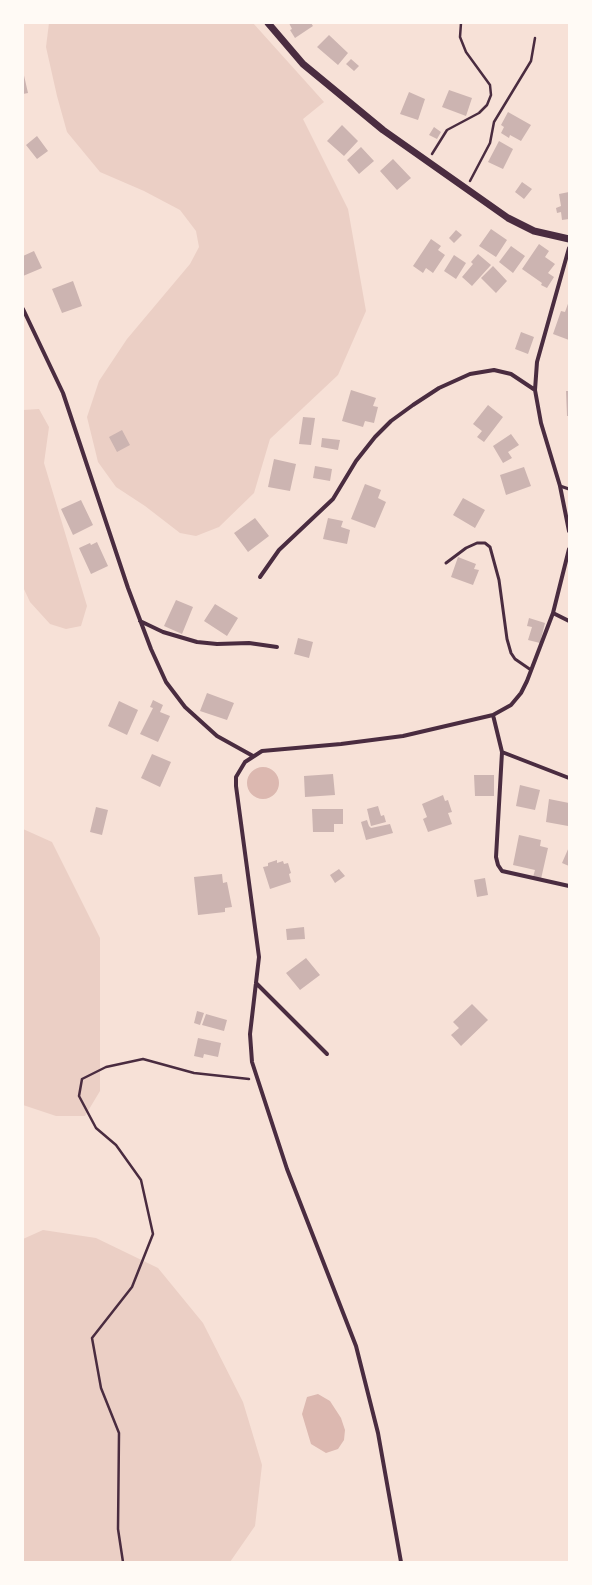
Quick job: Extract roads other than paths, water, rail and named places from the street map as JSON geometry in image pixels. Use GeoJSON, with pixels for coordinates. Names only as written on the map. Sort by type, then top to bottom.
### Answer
{"type":"FeatureCollection","features":[{"type":"Feature","properties":{"kind":"street"},"geometry":{"type":"LineString","coordinates":[[268,23],[303,64],[383,130],[427,162],[508,218],[534,231],[569,239]]}},
{"type":"Feature","properties":{"kind":"street"},"geometry":{"type":"LineString","coordinates":[[569,248],[537,362],[535,390],[541,423],[560,486],[569,531]]}},
{"type":"Feature","properties":{"kind":"street"},"geometry":{"type":"LineString","coordinates":[[23,310],[63,393],[95,493],[140,621],[163,675],[177,698],[217,736],[253,756]]}},
{"type":"Feature","properties":{"kind":"street"},"geometry":{"type":"LineString","coordinates":[[260,577],[279,550],[333,499],[356,461],[375,437],[391,421],[413,404],[439,388],[470,374],[494,370],[511,374],[535,390]]}},
{"type":"Feature","properties":{"kind":"street"},"geometry":{"type":"LineString","coordinates":[[401,1562],[378,1433],[356,1346],[287,1169],[252,1062],[250,1034],[259,957],[236,777],[240,768],[253,756],[262,751],[341,744],[403,736],[493,715],[511,705],[520,693],[531,670],[554,613],[569,549]]}},
{"type":"Feature","properties":{"kind":"street"},"geometry":{"type":"LineString","coordinates":[[554,613],[569,620]]}},
{"type":"Feature","properties":{"kind":"street"},"geometry":{"type":"LineString","coordinates":[[140,621],[163,632],[197,642],[216,644],[249,643],[277,647]]}},
{"type":"Feature","properties":{"kind":"street"},"geometry":{"type":"LineString","coordinates":[[493,715],[502,752],[496,857],[498,865],[502,871],[569,886]]}},
{"type":"Feature","properties":{"kind":"street"},"geometry":{"type":"LineString","coordinates":[[502,752],[569,778]]}},
{"type":"Feature","properties":{"kind":"street"},"geometry":{"type":"LineString","coordinates":[[256,983],[327,1054]]}},
{"type":"Feature","properties":{"kind":"lane"},"geometry":{"type":"LineString","coordinates":[[560,486],[569,489]]}},
{"type":"Feature","properties":{"kind":"lane"},"geometry":{"type":"LineString","coordinates":[[446,563],[466,548],[477,543],[485,543],[490,547],[499,580],[507,639],[511,653],[515,659],[531,670]]}}]}
